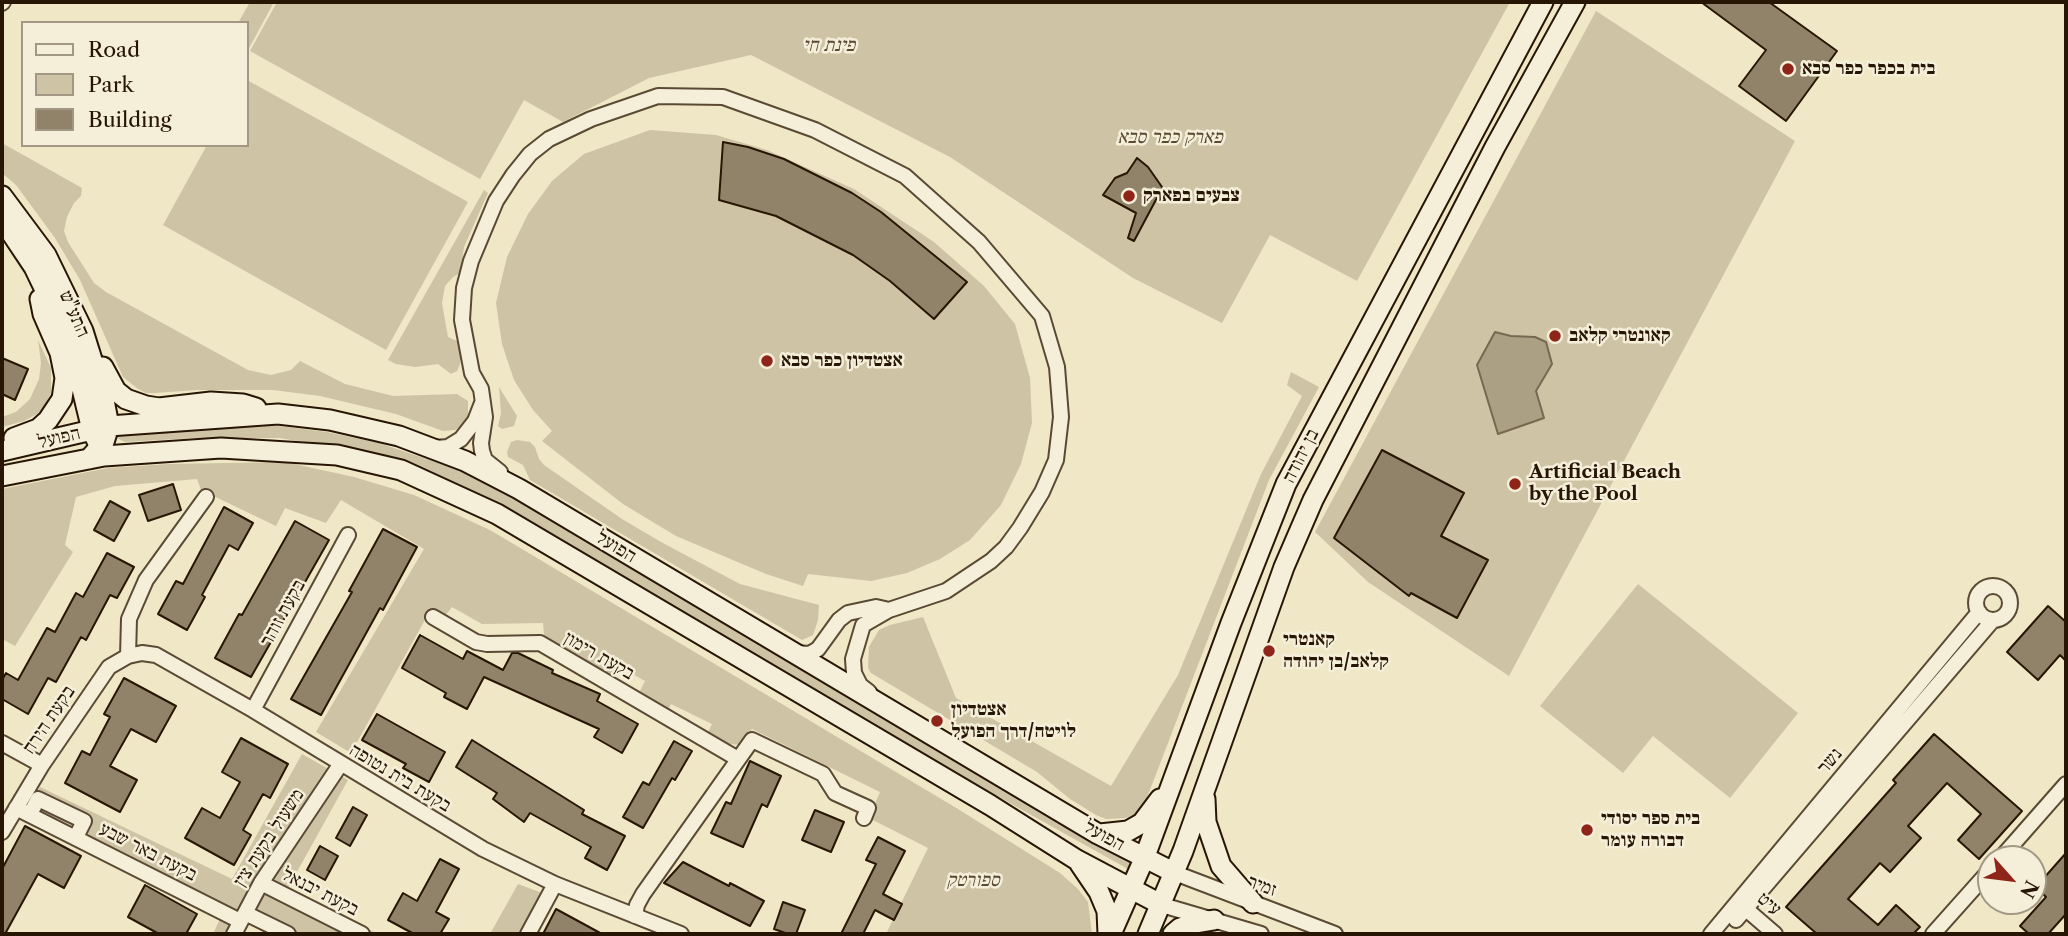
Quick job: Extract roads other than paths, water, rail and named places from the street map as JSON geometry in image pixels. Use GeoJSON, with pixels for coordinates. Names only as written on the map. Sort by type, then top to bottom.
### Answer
{"type":"FeatureCollection","features":[{"type":"Feature","properties":{"kind":"main road","name":"בן יהודה"},"geometry":{"type":"LineString","coordinates":[[1109,934],[1132,890],[1231,623],[1286,484],[1543,2]]}},
{"type":"Feature","properties":{"kind":"main road","name":"בן יהודה"},"geometry":{"type":"LineString","coordinates":[[1148,934],[1175,873],[1284,567],[1313,500],[1495,147],[1575,2]]}},
{"type":"Feature","properties":{"kind":"main road","name":"התע\"ש"},"geometry":{"type":"LineString","coordinates":[[2,196],[46,255],[83,331],[103,395],[98,440]]}},
{"type":"Feature","properties":{"kind":"main road","name":"התע\"ש"},"geometry":{"type":"LineString","coordinates":[[2,219],[34,267],[62,325],[98,440]]}},
{"type":"Feature","properties":{"kind":"main road"},"geometry":{"type":"LineString","coordinates":[[2,443],[37,429],[48,420],[62,399],[65,378],[60,353],[43,314],[34,267]]}},
{"type":"Feature","properties":{"kind":"main road"},"geometry":{"type":"LineString","coordinates":[[83,331],[116,391],[136,404],[159,408],[211,402],[243,404],[278,414]]}},
{"type":"Feature","properties":{"kind":"main road","name":"הפועל"},"geometry":{"type":"LineString","coordinates":[[2,451],[278,414],[330,419],[399,436],[465,461],[519,489],[1098,834],[1175,873]]}},
{"type":"Feature","properties":{"kind":"main road","name":"הפועל"},"geometry":{"type":"LineString","coordinates":[[2,476],[98,440],[126,455],[221,448],[337,455],[401,470],[497,514],[990,805],[1077,860],[1162,905]]}},
{"type":"Feature","properties":{"kind":"main road"},"geometry":{"type":"LineString","coordinates":[[1098,834],[1128,831],[1142,823],[1174,782]]}},
{"type":"Feature","properties":{"kind":"main road"},"geometry":{"type":"LineString","coordinates":[[1205,789],[1206,822],[1221,866],[1253,903]]}},
{"type":"Feature","properties":{"kind":"main road"},"geometry":{"type":"LineString","coordinates":[[1077,860],[1090,877],[1107,911],[1109,934]]}},
{"type":"Feature","properties":{"kind":"main road"},"geometry":{"type":"LineString","coordinates":[[1173,934],[1196,923],[1214,920]]}},
{"type":"Feature","properties":{"kind":"street"},"geometry":{"type":"LineString","coordinates":[[519,489],[485,460],[481,443],[485,417],[483,398],[472,373],[462,320],[464,288],[471,261],[496,201],[530,154],[549,139],[591,120],[658,96],[723,97],[815,130],[905,176],[979,242],[1042,316],[1057,367],[1061,417],[1056,460],[1042,492],[1006,547],[991,561],[946,590],[889,610],[863,625],[853,659],[854,673],[860,685],[889,710]]}},
{"type":"Feature","properties":{"kind":"street"},"geometry":{"type":"LineString","coordinates":[[432,448],[448,447],[461,439],[475,421],[483,398]]}},
{"type":"Feature","properties":{"kind":"street"},"geometry":{"type":"LineString","coordinates":[[128,656],[129,619],[146,580],[206,497]]}},
{"type":"Feature","properties":{"kind":"street","name":"בקעת זוהר"},"geometry":{"type":"LineString","coordinates":[[253,710],[348,535]]}},
{"type":"Feature","properties":{"kind":"street"},"geometry":{"type":"LineString","coordinates":[[1989,587],[2000,588],[2010,600],[2009,609],[2003,617],[1993,620],[1983,617],[1979,612],[1977,602],[1980,592],[1989,587]]}},
{"type":"Feature","properties":{"kind":"street"},"geometry":{"type":"LineString","coordinates":[[790,651],[810,654],[818,649],[839,620],[848,613],[876,607],[889,610]]}},
{"type":"Feature","properties":{"kind":"street","name":"נשר"},"geometry":{"type":"LineString","coordinates":[[1724,934],[1742,905],[1979,612]]}},
{"type":"Feature","properties":{"kind":"street","name":"בקעת רימון"},"geometry":{"type":"LineString","coordinates":[[433,617],[476,642],[540,643],[738,759]]}},
{"type":"Feature","properties":{"kind":"street","name":"נשר"},"geometry":{"type":"LineString","coordinates":[[1711,934],[1742,905],[1993,620]]}},
{"type":"Feature","properties":{"kind":"street","name":"בקעת בית נטופה"},"geometry":{"type":"LineString","coordinates":[[128,656],[142,653],[156,655],[253,710],[483,849],[555,884],[681,934]]}},
{"type":"Feature","properties":{"kind":"street","name":"בקעת הירח"},"geometry":{"type":"LineString","coordinates":[[2,832],[23,811],[42,765],[108,667],[128,656]]}},
{"type":"Feature","properties":{"kind":"street"},"geometry":{"type":"LineString","coordinates":[[635,916],[643,894],[752,740],[823,774],[835,793],[869,808],[864,818]]}},
{"type":"Feature","properties":{"kind":"street"},"geometry":{"type":"LineString","coordinates":[[2,743],[42,765]]}},
{"type":"Feature","properties":{"kind":"street","name":"משעול בקעת צין"},"geometry":{"type":"LineString","coordinates":[[234,934],[261,883],[340,765]]}},
{"type":"Feature","properties":{"kind":"street"},"geometry":{"type":"LineString","coordinates":[[2012,845],[2066,784]]}},
{"type":"Feature","properties":{"kind":"street","name":"בקעת באר שבע"},"geometry":{"type":"LineString","coordinates":[[23,811],[243,917]]}},
{"type":"Feature","properties":{"kind":"street","name":"זמיר"},"geometry":{"type":"LineString","coordinates":[[1175,873],[1335,934]]}},
{"type":"Feature","properties":{"kind":"street","name":"בקעת יבנאל"},"geometry":{"type":"LineString","coordinates":[[261,883],[362,934]]}},
{"type":"Feature","properties":{"kind":"street"},"geometry":{"type":"LineString","coordinates":[[528,934],[555,884]]}},
{"type":"Feature","properties":{"kind":"street"},"geometry":{"type":"LineString","coordinates":[[1933,934],[1977,885]]}},
{"type":"Feature","properties":{"kind":"street"},"geometry":{"type":"LineString","coordinates":[[1162,905],[1261,934]]}},
{"type":"Feature","properties":{"kind":"street","name":"עיט"},"geometry":{"type":"LineString","coordinates":[[1742,905],[1775,934]]}},
{"type":"Feature","properties":{"kind":"street"},"geometry":{"type":"LineString","coordinates":[[243,917],[288,934]]}},
{"type":"Feature","properties":{"kind":"place","name":"בית בכפר כפר סבא"},"geometry":{"type":"Point","coordinates":[1788,69]}},
{"type":"Feature","properties":{"kind":"place","name":"צבעים בפארק"},"geometry":{"type":"Point","coordinates":[1129,196]}},
{"type":"Feature","properties":{"kind":"place","name":"קאונטרי קלאב"},"geometry":{"type":"Point","coordinates":[1555,336]}},
{"type":"Feature","properties":{"kind":"place","name":"אצטדיון כפר סבא"},"geometry":{"type":"Point","coordinates":[767,361]}},
{"type":"Feature","properties":{"kind":"place","name":"Artificial Beach by the Pool"},"geometry":{"type":"Point","coordinates":[1515,484]}},
{"type":"Feature","properties":{"kind":"place","name":"קאנטרי קלאב/בן יהודה"},"geometry":{"type":"Point","coordinates":[1269,651]}},
{"type":"Feature","properties":{"kind":"place","name":"אצטדיון לויטה/דרך הפועל"},"geometry":{"type":"Point","coordinates":[937,721]}},
{"type":"Feature","properties":{"kind":"place","name":"בית ספר יסודי דבורה עומר"},"geometry":{"type":"Point","coordinates":[1587,830]}},
{"type":"Feature","properties":{"kind":"park label","name":"פינת חי"},"geometry":{"type":"Point","coordinates":[829,46]}},
{"type":"Feature","properties":{"kind":"park label","name":"פארק כפר סבא"},"geometry":{"type":"Point","coordinates":[1170,138]}},
{"type":"Feature","properties":{"kind":"park label","name":"ספורטק"},"geometry":{"type":"Point","coordinates":[973,881]}}]}
